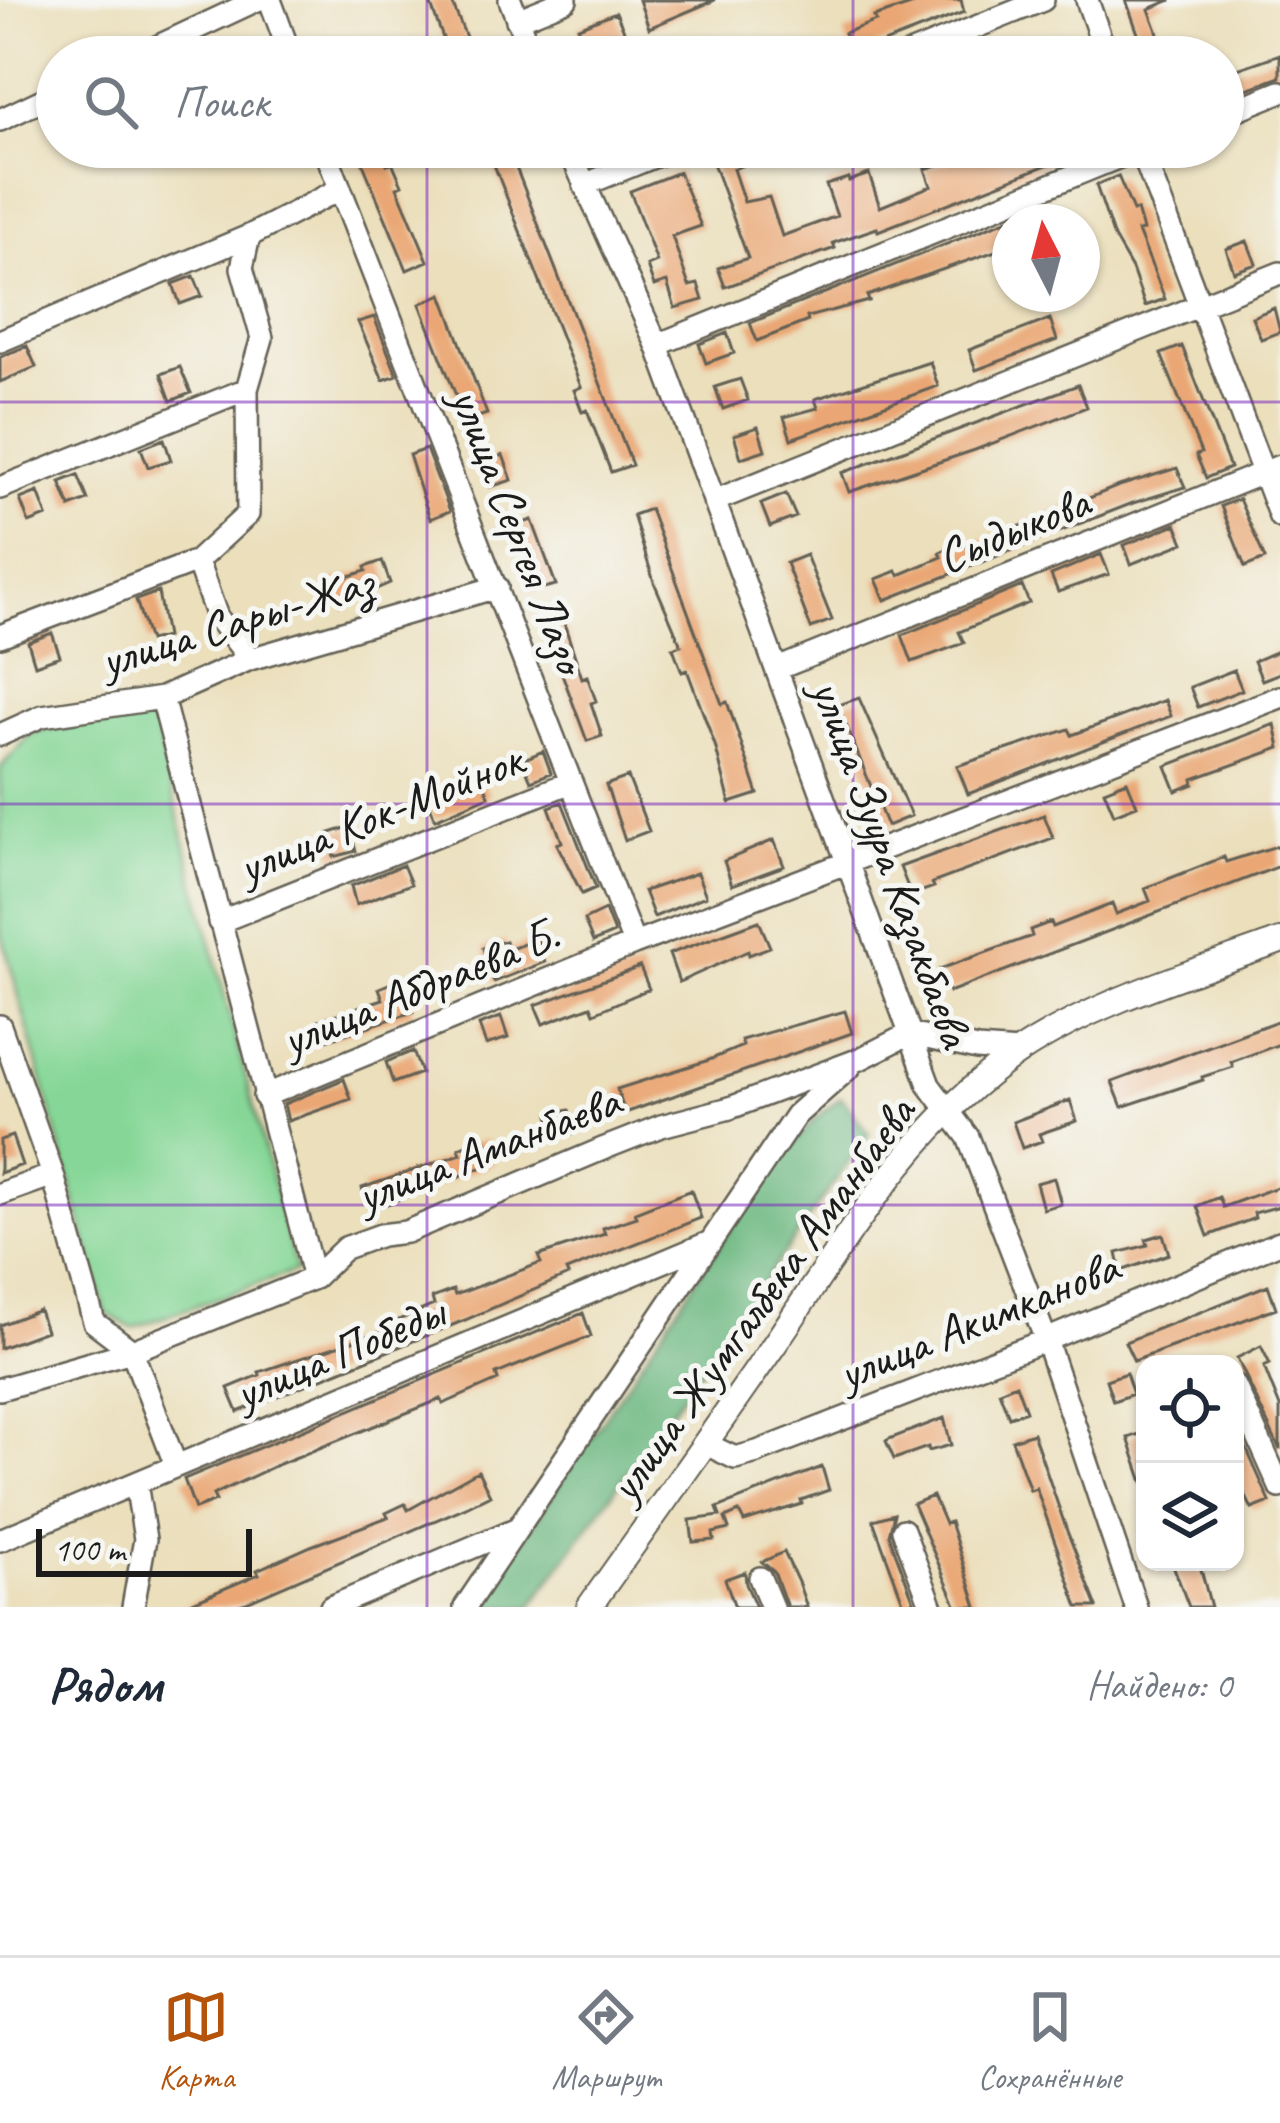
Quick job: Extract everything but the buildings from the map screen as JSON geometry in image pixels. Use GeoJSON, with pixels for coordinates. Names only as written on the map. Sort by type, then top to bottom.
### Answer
{"type":"FeatureCollection","features":[{"type":"Feature","properties":{"kind":"main road","name":"улица Жумгалбека Аманбаева"},"geometry":{"type":"LineString","coordinates":[[589,1607],[851,1232],[949,1111],[980,1081],[1066,1024],[1280,941]]}},
{"type":"Feature","properties":{"kind":"street"},"geometry":{"type":"LineString","coordinates":[[180,36],[257,0]]}},
{"type":"Feature","properties":{"kind":"street"},"geometry":{"type":"LineString","coordinates":[[270,0],[283,36]]}},
{"type":"Feature","properties":{"kind":"street"},"geometry":{"type":"LineString","coordinates":[[513,10],[566,0]]}},
{"type":"Feature","properties":{"kind":"street"},"geometry":{"type":"LineString","coordinates":[[954,36],[1043,0]]}},
{"type":"Feature","properties":{"kind":"street"},"geometry":{"type":"LineString","coordinates":[[1087,0],[1100,36]]}},
{"type":"Feature","properties":{"kind":"street"},"geometry":{"type":"LineString","coordinates":[[1244,107],[1280,92]]}},
{"type":"Feature","properties":{"kind":"street"},"geometry":{"type":"LineString","coordinates":[[0,120],[36,103]]}},
{"type":"Feature","properties":{"kind":"street","name":"улица Сергея Лазо"},"geometry":{"type":"LineString","coordinates":[[332,168],[634,944]]}},
{"type":"Feature","properties":{"kind":"street","name":"улица Зуура Казакбаева"},"geometry":{"type":"LineString","coordinates":[[577,168],[657,345],[929,1085],[968,1137],[1046,1340],[1136,1607]]}},
{"type":"Feature","properties":{"kind":"street"},"geometry":{"type":"LineString","coordinates":[[584,185],[626,168]]}},
{"type":"Feature","properties":{"kind":"street"},"geometry":{"type":"LineString","coordinates":[[657,345],[1092,168]]}},
{"type":"Feature","properties":{"kind":"street"},"geometry":{"type":"LineString","coordinates":[[1148,168],[1198,304],[1272,470],[1280,518]]}},
{"type":"Feature","properties":{"kind":"street"},"geometry":{"type":"LineString","coordinates":[[0,341],[249,236],[340,189]]}},
{"type":"Feature","properties":{"kind":"street"},"geometry":{"type":"LineString","coordinates":[[0,636],[197,561],[248,514],[247,389],[262,338],[242,268],[249,236]]}},
{"type":"Feature","properties":{"kind":"street"},"geometry":{"type":"LineString","coordinates":[[714,501],[1280,273]]}},
{"type":"Feature","properties":{"kind":"street"},"geometry":{"type":"LineString","coordinates":[[0,488],[247,389]]}},
{"type":"Feature","properties":{"kind":"street","name":"Сыдыкова"},"geometry":{"type":"LineString","coordinates":[[777,669],[1272,470]]}},
{"type":"Feature","properties":{"kind":"street"},"geometry":{"type":"LineString","coordinates":[[197,561],[218,617],[250,659]]}},
{"type":"Feature","properties":{"kind":"street","name":"улица Сары-Жаз"},"geometry":{"type":"LineString","coordinates":[[0,735],[42,716],[162,698],[250,659],[497,587]]}},
{"type":"Feature","properties":{"kind":"street","name":"улица Абдраева Б."},"geometry":{"type":"LineString","coordinates":[[264,1096],[634,944],[1280,697]]}},
{"type":"Feature","properties":{"kind":"street"},"geometry":{"type":"LineString","coordinates":[[162,698],[314,1278]]}},
{"type":"Feature","properties":{"kind":"street","name":"улица Кок-Мойнок"},"geometry":{"type":"LineString","coordinates":[[219,922],[572,782]]}},
{"type":"Feature","properties":{"kind":"street"},"geometry":{"type":"LineString","coordinates":[[1,1032],[53,1175],[94,1322],[132,1352],[176,1466]]}},
{"type":"Feature","properties":{"kind":"street"},"geometry":{"type":"LineString","coordinates":[[909,1034],[1019,1052]]}},
{"type":"Feature","properties":{"kind":"street","name":"улица Аманбаева"},"geometry":{"type":"LineString","coordinates":[[0,1389],[132,1352],[314,1278],[345,1248],[381,1234],[406,1232],[661,1126],[730,1108],[860,1059],[909,1034]]}},
{"type":"Feature","properties":{"kind":"street"},"geometry":{"type":"LineString","coordinates":[[465,1607],[796,1115],[860,1059]]}},
{"type":"Feature","properties":{"kind":"street"},"geometry":{"type":"LineString","coordinates":[[0,1195],[53,1175]]}},
{"type":"Feature","properties":{"kind":"street","name":"улица Победы"},"geometry":{"type":"LineString","coordinates":[[0,1540],[710,1242]]}},
{"type":"Feature","properties":{"kind":"street","name":"улица Акимканова"},"geometry":{"type":"LineString","coordinates":[[706,1444],[735,1458],[757,1452],[1046,1340],[1280,1242]]}},
{"type":"Feature","properties":{"kind":"street"},"geometry":{"type":"LineString","coordinates":[[1244,1406],[1280,1487]]}},
{"type":"Feature","properties":{"kind":"street"},"geometry":{"type":"LineString","coordinates":[[133,1607],[145,1538],[136,1483]]}},
{"type":"Feature","properties":{"kind":"street"},"geometry":{"type":"LineString","coordinates":[[331,1607],[518,1528]]}},
{"type":"Feature","properties":{"kind":"street"},"geometry":{"type":"LineString","coordinates":[[904,1531],[932,1607]]}},
{"type":"Feature","properties":{"kind":"street"},"geometry":{"type":"LineString","coordinates":[[760,1578],[772,1607]]}},
{"type":"Feature","properties":{"kind":"green space"},"geometry":{"type":"Polygon","coordinates":[[[151,710],[296,1271],[132,1328],[106,1313],[0,928],[0,768],[33,732],[151,710]]]}},
{"type":"Feature","properties":{"kind":"green space"},"geometry":{"type":"Polygon","coordinates":[[[841,1097],[869,1134],[531,1607],[478,1607],[759,1185],[815,1119],[841,1097]]]}}]}
